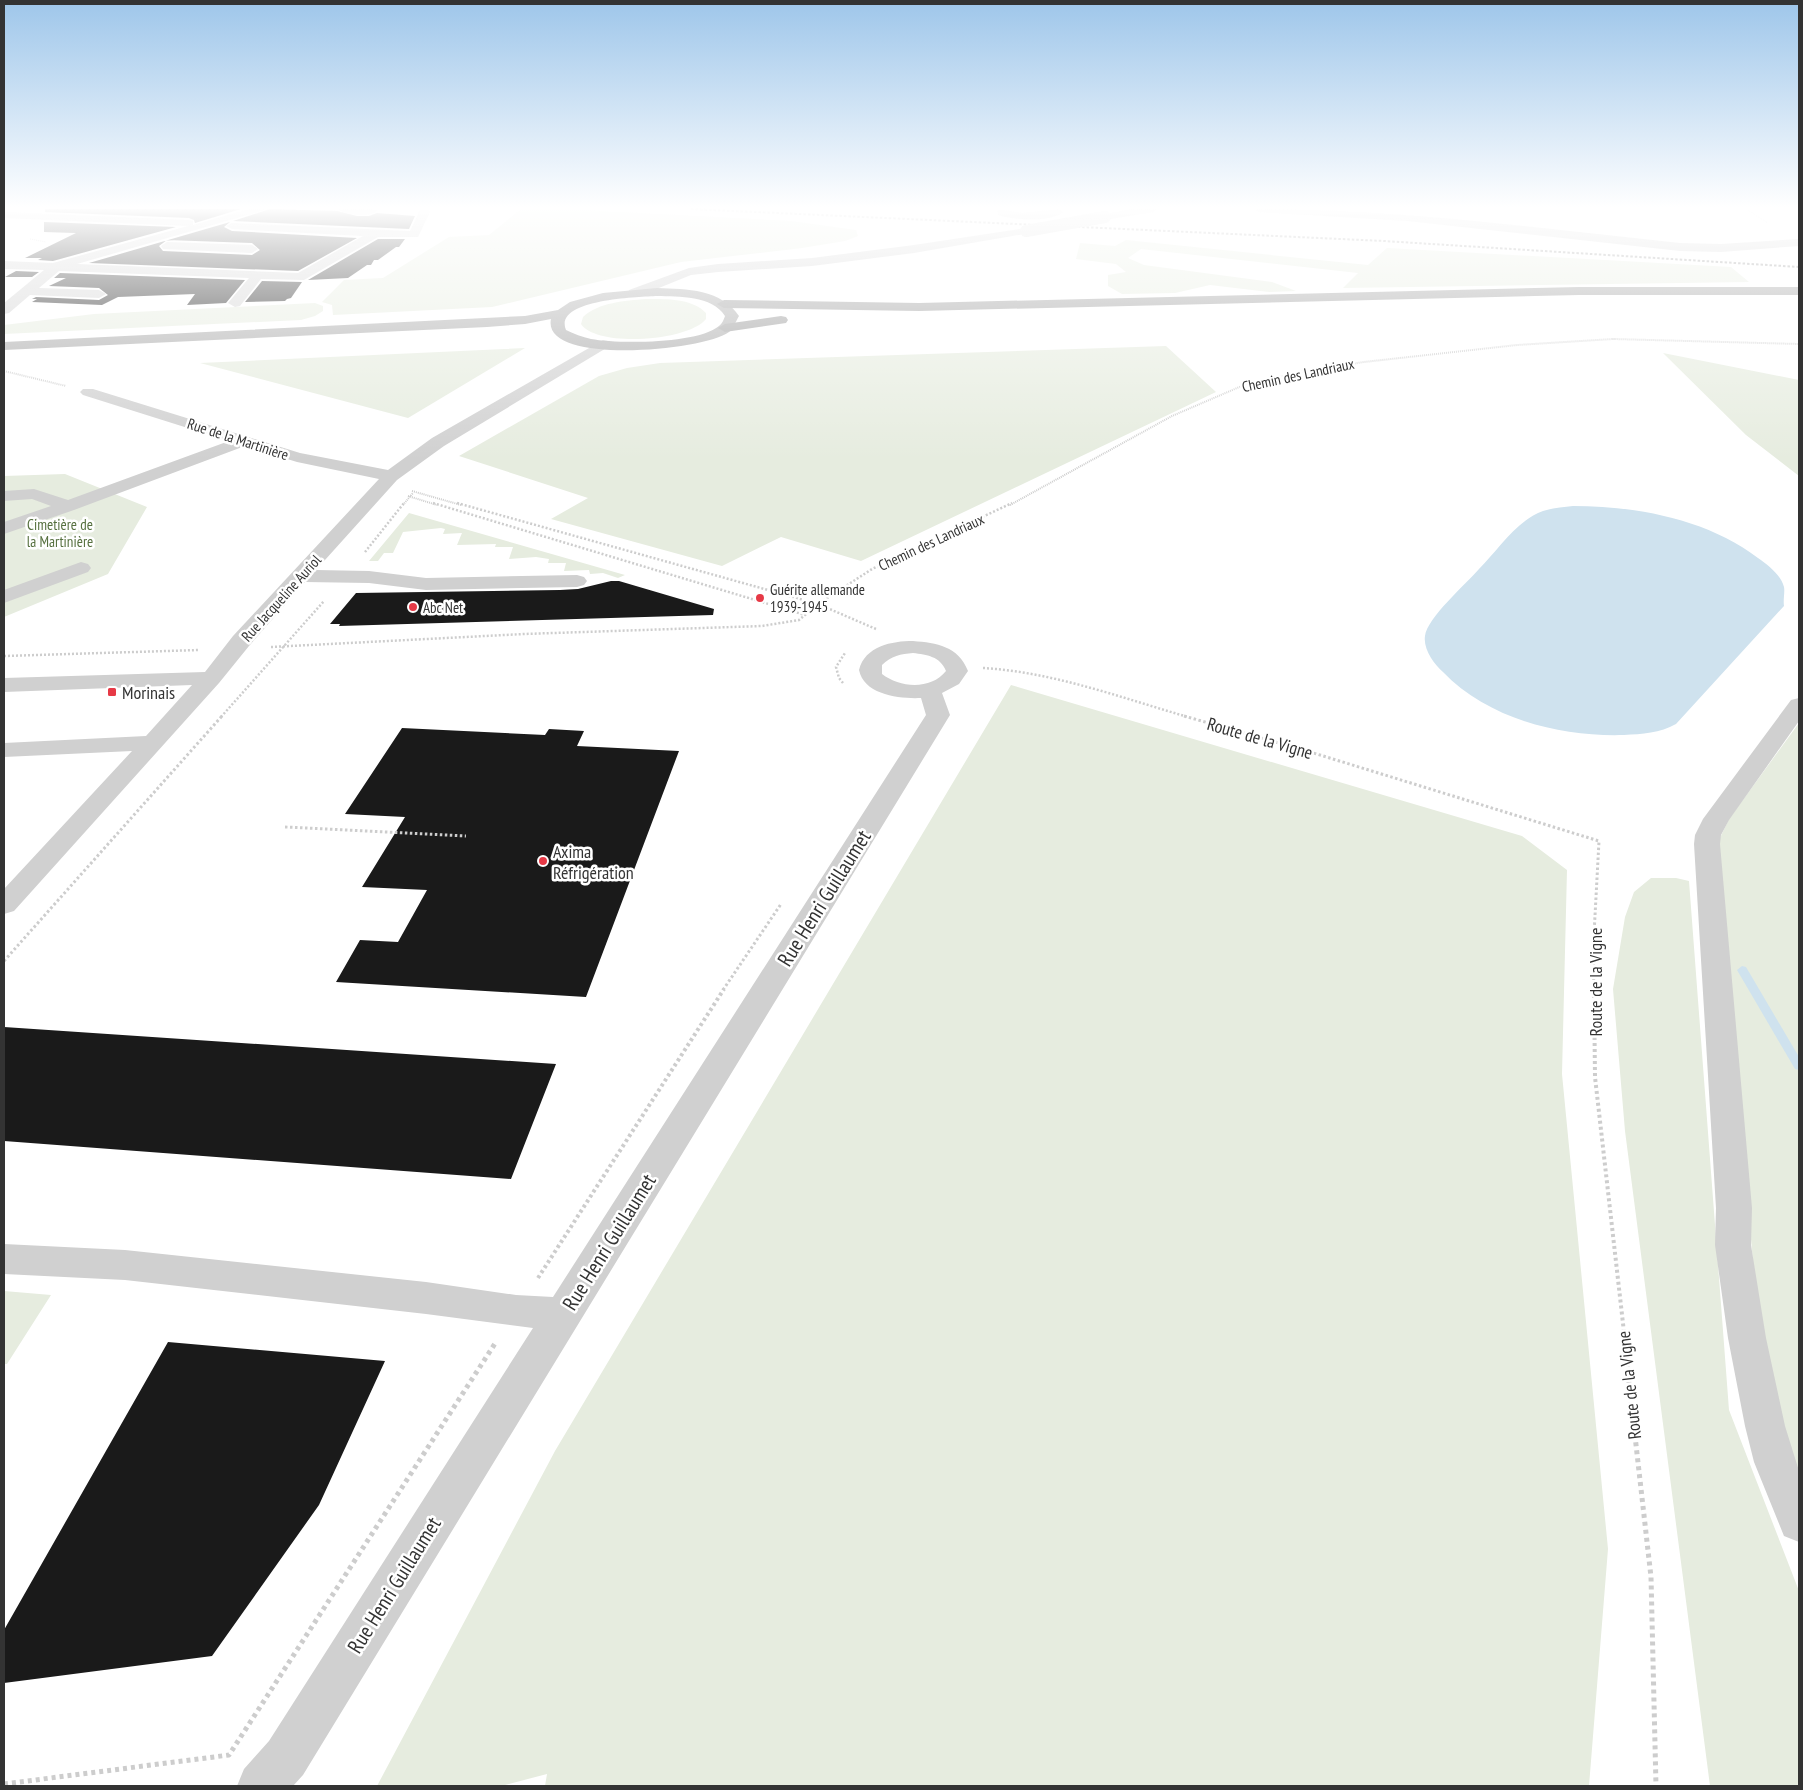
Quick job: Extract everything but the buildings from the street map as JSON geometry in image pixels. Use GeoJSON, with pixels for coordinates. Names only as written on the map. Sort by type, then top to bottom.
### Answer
{"type":"FeatureCollection","features":[{"type":"Feature","properties":{"kind":"highway"},"geometry":{"type":"LineString","coordinates":[[724,304],[910,307],[1515,293]]}},
{"type":"Feature","properties":{"kind":"highway"},"geometry":{"type":"LineString","coordinates":[[725,328],[770,320],[850,317],[1580,298],[1799,299]]}},
{"type":"Feature","properties":{"kind":"main road"},"geometry":{"type":"LineString","coordinates":[[4,346],[524,320],[562,313],[589,300],[651,293]]}},
{"type":"Feature","properties":{"kind":"main road"},"geometry":{"type":"LineString","coordinates":[[4,353],[494,330],[560,332],[572,338],[603,344],[660,345],[690,341],[725,328],[732,316],[730,310],[724,304],[695,295],[664,293]]}},
{"type":"Feature","properties":{"kind":"main road"},"geometry":{"type":"LineString","coordinates":[[560,332],[557,320],[562,313]]}},
{"type":"Feature","properties":{"kind":"street"},"geometry":{"type":"LineString","coordinates":[[4,310],[24,293]]}},
{"type":"Feature","properties":{"kind":"street"},"geometry":{"type":"LineString","coordinates":[[63,293],[99,294]]}},
{"type":"Feature","properties":{"kind":"street"},"geometry":{"type":"LineString","coordinates":[[235,303],[244,293]]}},
{"type":"Feature","properties":{"kind":"street","name":"Rue Jacqueline Auriol"},"geometry":{"type":"LineString","coordinates":[[4,905],[211,678],[241,641],[391,476],[438,442],[603,344]]}},
{"type":"Feature","properties":{"kind":"street","name":"Rue de la Martinière"},"geometry":{"type":"LineString","coordinates":[[88,392],[297,457],[391,476]]}},
{"type":"Feature","properties":{"kind":"street"},"geometry":{"type":"LineString","coordinates":[[5,527],[68,506],[244,441]]}},
{"type":"Feature","properties":{"kind":"street"},"geometry":{"type":"LineString","coordinates":[[4,496],[34,494],[68,506]]}},
{"type":"Feature","properties":{"kind":"street"},"geometry":{"type":"LineString","coordinates":[[4,597],[81,568]]}},
{"type":"Feature","properties":{"kind":"street"},"geometry":{"type":"LineString","coordinates":[[301,576],[346,577],[426,584],[577,580]]}},
{"type":"Feature","properties":{"kind":"street"},"geometry":{"type":"LineString","coordinates":[[4,610],[30,601],[36,592],[28,588]]}},
{"type":"Feature","properties":{"kind":"street"},"geometry":{"type":"LineString","coordinates":[[4,685],[211,678]]}},
{"type":"Feature","properties":{"kind":"street","name":"Rue Henri Guillaumet"},"geometry":{"type":"LineString","coordinates":[[261,1786],[286,1758],[938,715],[944,681]]}},
{"type":"Feature","properties":{"kind":"street"},"geometry":{"type":"LineString","coordinates":[[1799,705],[1716,820],[1708,834],[1707,844],[1733,1198],[1733,1245],[1747,1338],[1765,1426],[1775,1462],[1799,1520]]}},
{"type":"Feature","properties":{"kind":"street"},"geometry":{"type":"LineString","coordinates":[[4,750],[152,743]]}},
{"type":"Feature","properties":{"kind":"street"},"geometry":{"type":"LineString","coordinates":[[4,1259],[125,1265],[426,1298],[516,1312],[564,1314]]}},
{"type":"Feature","properties":{"kind":"path","name":"Chemin des Landriaux"},"geometry":{"type":"LineString","coordinates":[[805,615],[818,604],[881,564],[1005,507],[1172,416],[1227,391],[1251,383],[1306,371],[1422,354],[1573,341],[1612,339],[1799,344]]}},
{"type":"Feature","properties":{"kind":"path"},"geometry":{"type":"LineString","coordinates":[[4,371],[71,388]]}},
{"type":"Feature","properties":{"kind":"path"},"geometry":{"type":"LineString","coordinates":[[408,491],[818,604],[881,631],[874,634]]}},
{"type":"Feature","properties":{"kind":"path"},"geometry":{"type":"LineString","coordinates":[[4,961],[281,646],[346,577],[414,492]]}},
{"type":"Feature","properties":{"kind":"path"},"geometry":{"type":"LineString","coordinates":[[403,495],[805,615]]}},
{"type":"Feature","properties":{"kind":"path"},"geometry":{"type":"LineString","coordinates":[[262,647],[524,634],[762,626],[799,620],[805,615]]}},
{"type":"Feature","properties":{"kind":"path"},"geometry":{"type":"LineString","coordinates":[[4,656],[207,649]]}},
{"type":"Feature","properties":{"kind":"path"},"geometry":{"type":"LineString","coordinates":[[845,685],[839,678],[836,667],[848,649]]}},
{"type":"Feature","properties":{"kind":"path","name":"Route de la Vigne"},"geometry":{"type":"LineString","coordinates":[[944,681],[984,668],[1001,669],[1050,678],[1307,751],[1599,841],[1593,953],[1595,1077],[1651,1577],[1656,1786]]}},
{"type":"Feature","properties":{"kind":"path"},"geometry":{"type":"LineString","coordinates":[[285,827],[466,836]]}},
{"type":"Feature","properties":{"kind":"path"},"geometry":{"type":"LineString","coordinates":[[4,1784],[229,1755],[758,934],[787,896]]}},
{"type":"Feature","properties":{"kind":"green space"},"geometry":{"type":"Polygon","coordinates":[[[331,293],[553,293],[492,307],[333,315],[332,305],[322,302],[331,293]]]}},
{"type":"Feature","properties":{"kind":"green space"},"geometry":{"type":"Polygon","coordinates":[[[1119,293],[1177,293],[1175,293],[1119,293]]]}},
{"type":"Feature","properties":{"kind":"green space"},"geometry":{"type":"Polygon","coordinates":[[[646,299],[678,300],[693,304],[706,313],[706,319],[696,327],[682,332],[663,337],[643,339],[623,339],[605,336],[590,332],[581,324],[583,317],[589,312],[604,305],[646,299]]]}},
{"type":"Feature","properties":{"kind":"green space"},"geometry":{"type":"Polygon","coordinates":[[[315,303],[323,306],[323,311],[315,316],[301,320],[4,334],[4,325],[94,314],[315,303]]]}},
{"type":"Feature","properties":{"kind":"green space"},"geometry":{"type":"Polygon","coordinates":[[[1166,346],[1216,392],[861,561],[781,537],[722,566],[551,519],[588,498],[459,456],[599,376],[627,368],[660,363],[1166,346]]]}},
{"type":"Feature","properties":{"kind":"green space"},"geometry":{"type":"Polygon","coordinates":[[[525,348],[408,418],[200,363],[525,348]]]}},
{"type":"Feature","properties":{"kind":"green space"},"geometry":{"type":"Polygon","coordinates":[[[1663,353],[1799,380],[1799,476],[1746,435],[1663,353]]]}},
{"type":"Feature","properties":{"kind":"green space","name":"Cimetière de la Martinière"},"geometry":{"type":"Polygon","coordinates":[[[65,474],[147,507],[108,574],[4,617],[4,476],[65,474]]]}},
{"type":"Feature","properties":{"kind":"green space"},"geometry":{"type":"Polygon","coordinates":[[[409,513],[625,575],[618,578],[603,573],[590,574],[589,570],[564,571],[566,563],[548,563],[549,559],[536,557],[509,559],[513,547],[495,547],[496,544],[457,545],[462,533],[443,534],[445,529],[441,528],[403,532],[393,553],[384,553],[378,561],[369,561],[409,513]]]}},
{"type":"Feature","properties":{"kind":"green space"},"geometry":{"type":"Polygon","coordinates":[[[1011,685],[1522,836],[1567,870],[1562,1074],[1608,1549],[1589,1786],[545,1786],[547,1774],[501,1786],[377,1786],[555,1451],[1011,685]]]}},
{"type":"Feature","properties":{"kind":"green space"},"geometry":{"type":"Polygon","coordinates":[[[1799,723],[1799,1485],[1780,1428],[1757,1309],[1717,844],[1729,819],[1799,723]]]}},
{"type":"Feature","properties":{"kind":"green space"},"geometry":{"type":"Polygon","coordinates":[[[1651,878],[1676,878],[1689,881],[1729,1410],[1799,1591],[1799,1786],[1710,1786],[1625,1131],[1613,989],[1625,917],[1634,892],[1651,878]]]}},
{"type":"Feature","properties":{"kind":"green space"},"geometry":{"type":"Polygon","coordinates":[[[4,1291],[51,1295],[7,1364],[4,1364],[4,1291]]]}},
{"type":"Feature","properties":{"kind":"water"},"geometry":{"type":"Polygon","coordinates":[[[1573,506],[1646,512],[1694,524],[1716,533],[1758,558],[1777,574],[1782,583],[1784,606],[1676,724],[1670,727],[1644,733],[1600,735],[1575,733],[1527,722],[1481,702],[1461,688],[1440,669],[1427,651],[1425,636],[1432,620],[1516,528],[1543,511],[1573,506]]]}},
{"type":"Feature","properties":{"kind":"waterway"},"geometry":{"type":"LineString","coordinates":[[1742,970],[1799,1066]]}},
{"type":"Feature","properties":{"kind":"place","name":"Guérite allemande 1939-1945"},"geometry":{"type":"Point","coordinates":[760,598]}},
{"type":"Feature","properties":{"kind":"place","name":"Abc Net"},"geometry":{"type":"Point","coordinates":[413,607]}},
{"type":"Feature","properties":{"kind":"place","name":"Morinais"},"geometry":{"type":"Point","coordinates":[112,692]}},
{"type":"Feature","properties":{"kind":"place","name":"Axima Réfrigération"},"geometry":{"type":"Point","coordinates":[543,861]}}]}
